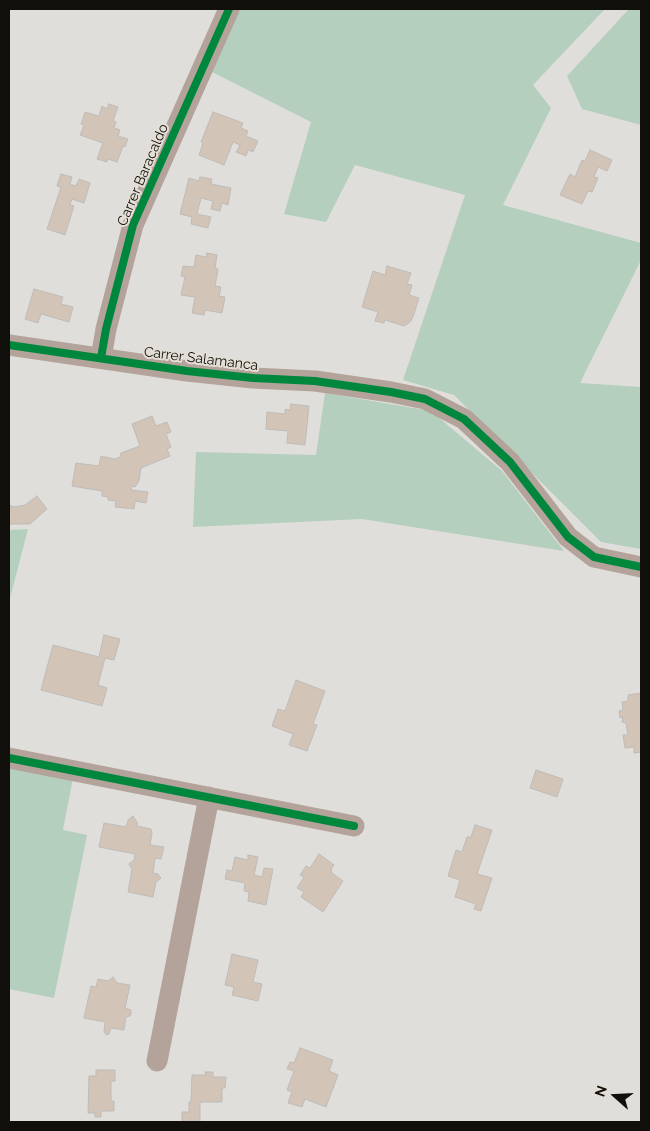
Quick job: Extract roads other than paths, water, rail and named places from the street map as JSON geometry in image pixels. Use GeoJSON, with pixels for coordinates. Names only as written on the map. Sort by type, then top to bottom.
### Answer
{"type":"FeatureCollection","features":[{"type":"Feature","properties":{"kind":"street","name":"Carrer Baracaldo"},"geometry":{"type":"LineString","coordinates":[[101,358],[106,329],[133,225],[229,9]]}},
{"type":"Feature","properties":{"kind":"street","name":"Carrer Salamanca"},"geometry":{"type":"LineString","coordinates":[[9,345],[187,372],[315,382],[391,392],[424,399],[464,419],[510,462],[568,537],[594,556],[641,567]]}},
{"type":"Feature","properties":{"kind":"street"},"geometry":{"type":"LineString","coordinates":[[9,758],[354,826]]}},
{"type":"Feature","properties":{"kind":"street"},"geometry":{"type":"LineString","coordinates":[[157,1061],[209,798]]}}]}
